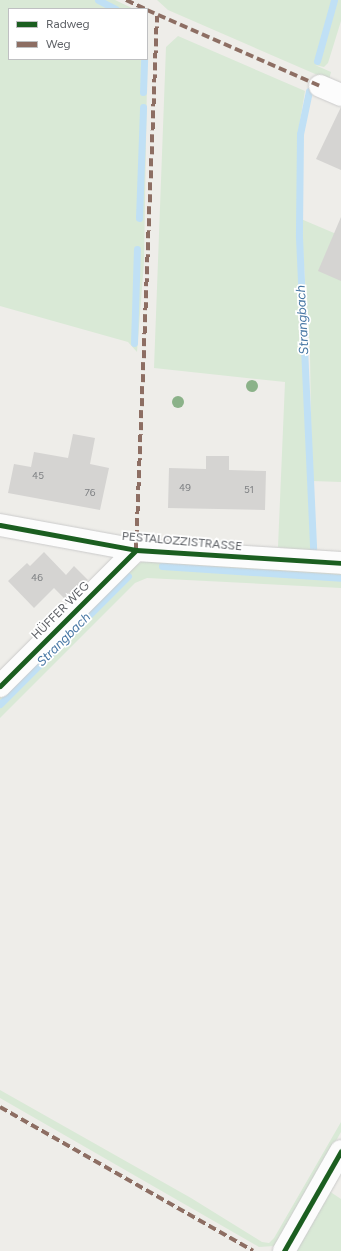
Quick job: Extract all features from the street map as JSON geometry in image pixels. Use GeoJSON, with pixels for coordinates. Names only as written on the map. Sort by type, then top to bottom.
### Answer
{"type":"FeatureCollection","features":[{"type":"Feature","properties":{"kind":"street"},"geometry":{"type":"LineString","coordinates":[[320,86],[341,95]]}},
{"type":"Feature","properties":{"kind":"street","name":"PESTALOZZISTRASSE"},"geometry":{"type":"LineString","coordinates":[[0,525],[136,550],[341,563]]}},
{"type":"Feature","properties":{"kind":"street","name":"HÜFFER WEG"},"geometry":{"type":"LineString","coordinates":[[0,686],[136,550]]}},
{"type":"Feature","properties":{"kind":"street"},"geometry":{"type":"LineString","coordinates":[[284,1251],[341,1151]]}},
{"type":"Feature","properties":{"kind":"green space"},"geometry":{"type":"Polygon","coordinates":[[[0,0],[115,0],[132,8],[8,8],[8,60],[147,60],[144,262],[137,352],[128,342],[0,306],[0,0]]]}},
{"type":"Feature","properties":{"kind":"green space"},"geometry":{"type":"Polygon","coordinates":[[[157,0],[341,0],[341,21],[328,63],[324,67],[315,65],[331,72],[329,80],[168,10],[157,0]]]}},
{"type":"Feature","properties":{"kind":"green space"},"geometry":{"type":"Polygon","coordinates":[[[178,36],[305,91],[297,140],[298,237],[312,552],[278,547],[285,382],[154,368],[166,47],[178,36]]]}},
{"type":"Feature","properties":{"kind":"green space"},"geometry":{"type":"Polygon","coordinates":[[[301,219],[341,236],[341,482],[312,481],[310,355],[301,219]]]}},
{"type":"Feature","properties":{"kind":"green space"},"geometry":{"type":"Polygon","coordinates":[[[145,560],[341,571],[341,588],[147,578],[135,583],[0,718],[0,698],[125,572],[145,560]]]}},
{"type":"Feature","properties":{"kind":"green space"},"geometry":{"type":"Polygon","coordinates":[[[0,1090],[191,1198],[262,1242],[269,1243],[274,1238],[341,1122],[341,1132],[279,1240],[274,1246],[259,1247],[0,1098],[0,1090]]]}},
{"type":"Feature","properties":{"kind":"green space"},"geometry":{"type":"Polygon","coordinates":[[[329,1191],[341,1199],[341,1251],[296,1251],[329,1191]]]}},
{"type":"Feature","properties":{"kind":"building"},"geometry":{"type":"Polygon","coordinates":[[[341,107],[341,170],[316,159],[341,107]]]}},
{"type":"Feature","properties":{"kind":"building"},"geometry":{"type":"Polygon","coordinates":[[[341,217],[341,281],[318,271],[341,217]]]}},
{"type":"Feature","properties":{"kind":"building"},"geometry":{"type":"Polygon","coordinates":[[[73,434],[95,438],[90,464],[109,468],[100,510],[8,493],[14,464],[31,467],[34,452],[68,458],[73,434]]]}},
{"type":"Feature","properties":{"kind":"building"},"geometry":{"type":"Polygon","coordinates":[[[206,456],[229,456],[229,470],[266,471],[265,510],[168,508],[169,468],[206,469],[206,456]]]}},
{"type":"Feature","properties":{"kind":"building"},"geometry":{"type":"Polygon","coordinates":[[[44,552],[66,575],[74,566],[88,580],[67,601],[54,588],[34,608],[8,581],[27,563],[30,566],[44,552]]]}},
{"type":"Feature","properties":{"kind":"waterway"},"geometry":{"type":"LineString","coordinates":[[98,0],[114,8]]}},
{"type":"Feature","properties":{"kind":"waterway","name":"Strangbach"},"geometry":{"type":"LineString","coordinates":[[317,61],[334,0]]}},
{"type":"Feature","properties":{"kind":"waterway"},"geometry":{"type":"LineString","coordinates":[[143,92],[144,60]]}},
{"type":"Feature","properties":{"kind":"waterway","name":"Strangbach"},"geometry":{"type":"LineString","coordinates":[[309,91],[300,134],[299,237],[313,549]]}},
{"type":"Feature","properties":{"kind":"waterway"},"geometry":{"type":"LineString","coordinates":[[139,218],[143,107]]}},
{"type":"Feature","properties":{"kind":"waterway"},"geometry":{"type":"LineString","coordinates":[[134,343],[137,249]]}},
{"type":"Feature","properties":{"kind":"waterway","name":"Strangbach"},"geometry":{"type":"LineString","coordinates":[[162,566],[341,578]]}},
{"type":"Feature","properties":{"kind":"waterway","name":"Strangbach"},"geometry":{"type":"LineString","coordinates":[[0,704],[128,576]]}},
{"type":"Feature","properties":{"kind":"marked path"},"geometry":{"type":"LineString","coordinates":[[126,0],[143,8]]}},
{"type":"Feature","properties":{"kind":"marked path"},"geometry":{"type":"LineString","coordinates":[[148,10],[320,86]]}},
{"type":"Feature","properties":{"kind":"marked path"},"geometry":{"type":"LineString","coordinates":[[136,550],[157,16]]}},
{"type":"Feature","properties":{"kind":"marked path"},"geometry":{"type":"LineString","coordinates":[[0,1107],[253,1251]]}},
{"type":"Feature","properties":{"kind":"cycle path"},"geometry":{"type":"LineString","coordinates":[[0,525],[136,550],[341,563]]}},
{"type":"Feature","properties":{"kind":"cycle path"},"geometry":{"type":"LineString","coordinates":[[0,686],[136,550]]}},
{"type":"Feature","properties":{"kind":"cycle path"},"geometry":{"type":"LineString","coordinates":[[284,1251],[341,1151]]}}]}
